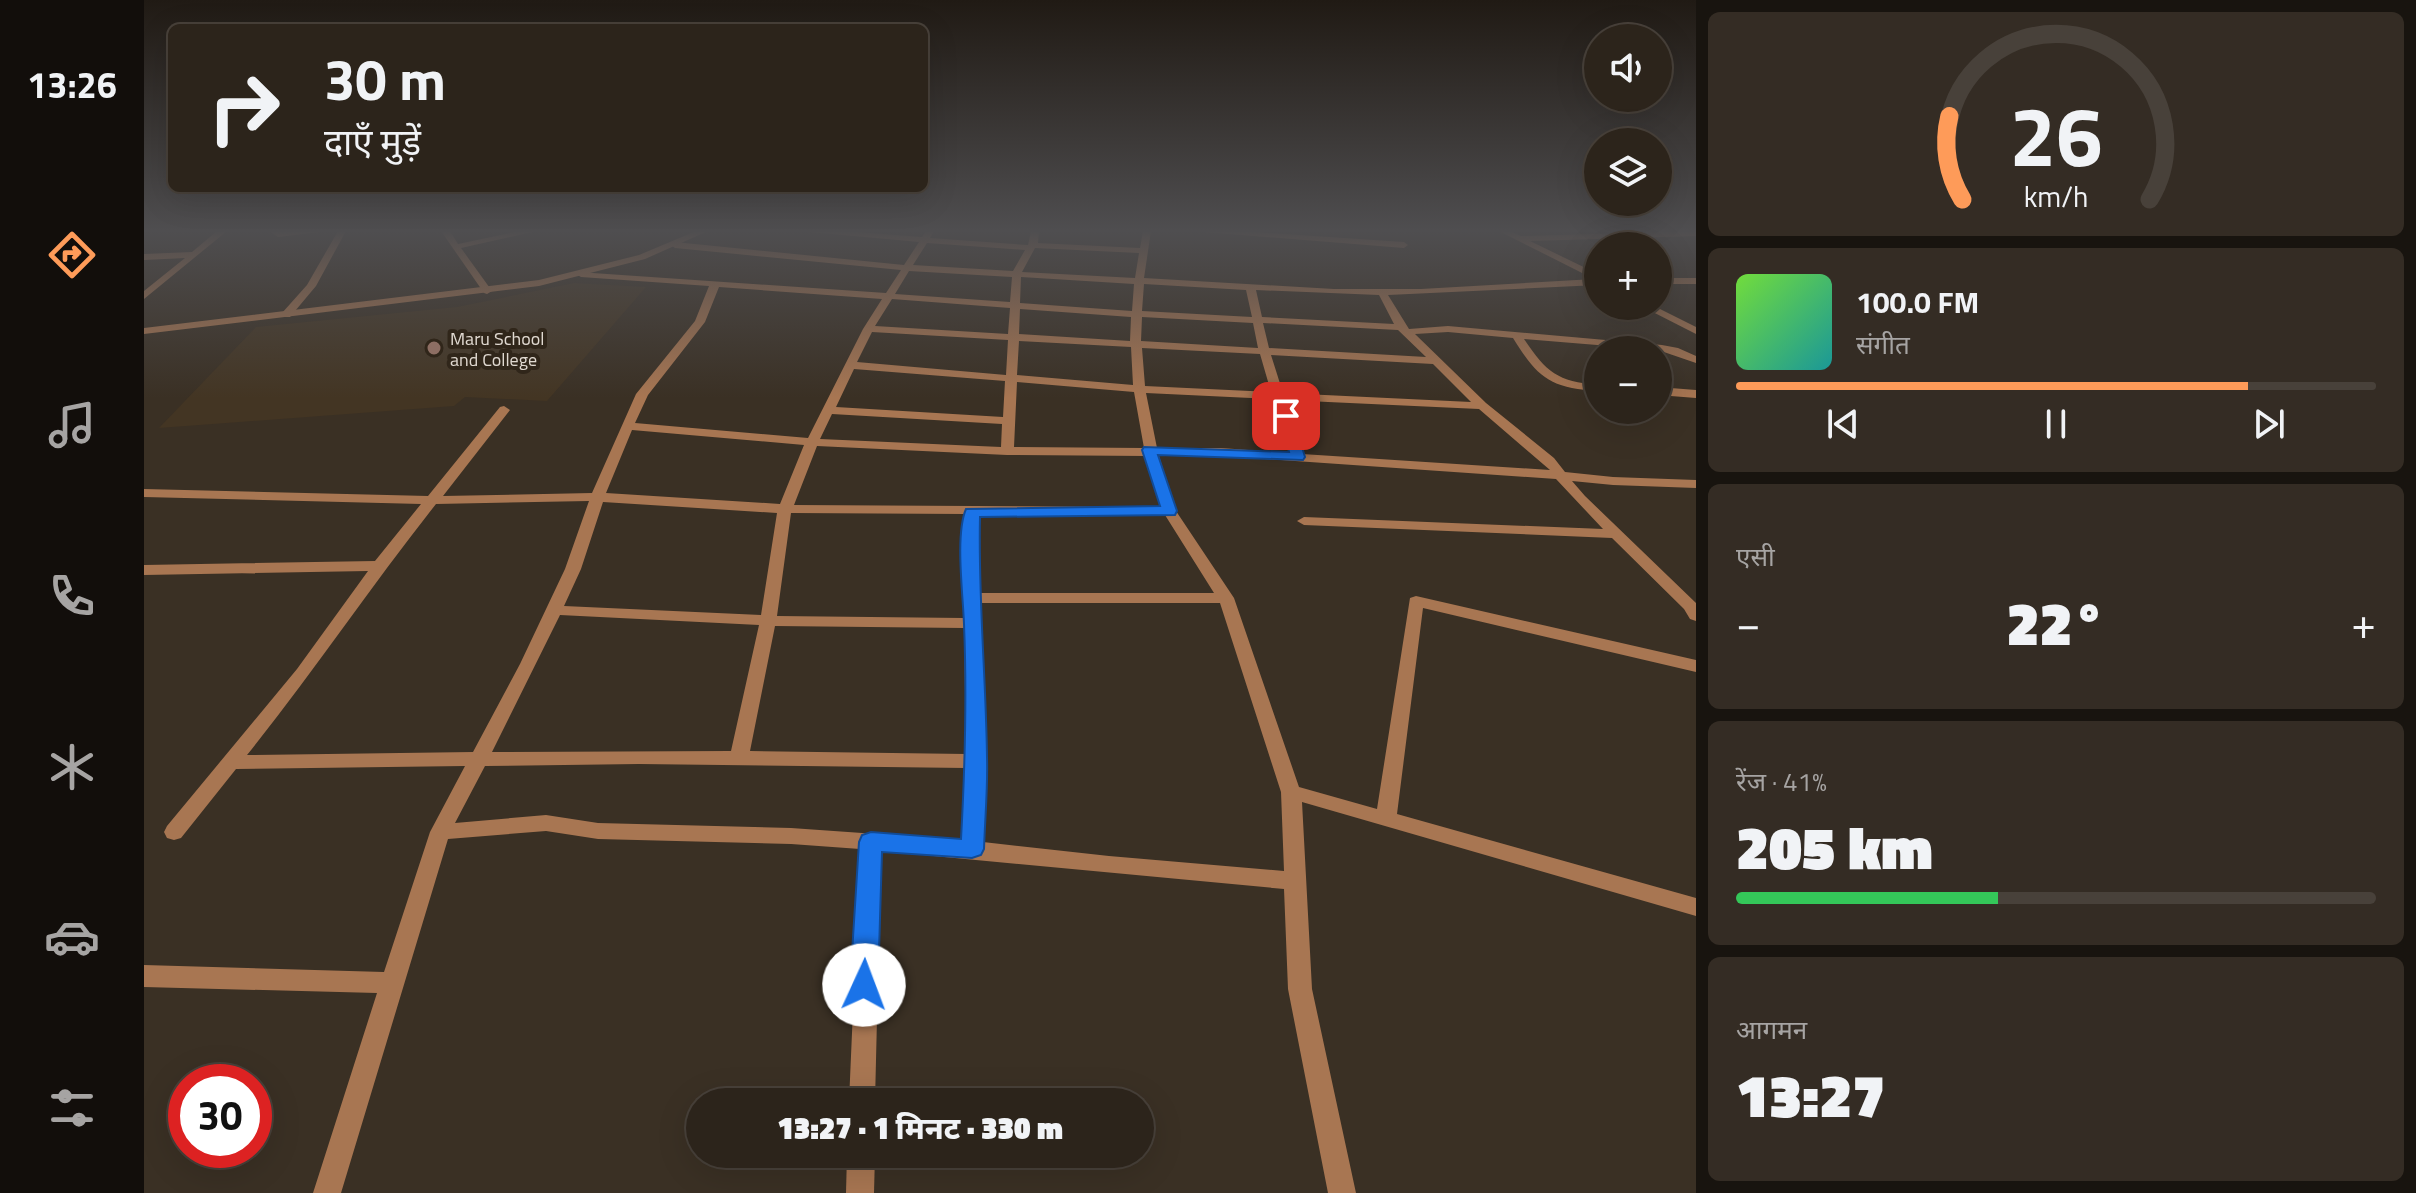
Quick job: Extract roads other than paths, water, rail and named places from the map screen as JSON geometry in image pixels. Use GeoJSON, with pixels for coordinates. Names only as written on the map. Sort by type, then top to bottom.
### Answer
{"type":"FeatureCollection","features":[{"type":"Feature","properties":{"kind":"street"},"geometry":{"type":"LineString","coordinates":[[286,315],[310,287]]}},
{"type":"Feature","properties":{"kind":"street"},"geometry":{"type":"LineString","coordinates":[[144,323],[491,287]]}},
{"type":"Feature","properties":{"kind":"street"},"geometry":{"type":"LineString","coordinates":[[144,331],[494,287]]}},
{"type":"Feature","properties":{"kind":"street"},"geometry":{"type":"LineString","coordinates":[[327,1193],[440,832],[573,569],[597,497],[642,394],[700,322],[714,287]]}},
{"type":"Feature","properties":{"kind":"street"},"geometry":{"type":"LineString","coordinates":[[754,287],[1136,314],[1403,330],[1448,329],[1674,350],[1696,360]]}},
{"type":"Feature","properties":{"kind":"street"},"geometry":{"type":"LineString","coordinates":[[739,758],[768,620],[785,509],[812,442],[868,329],[898,287]]}},
{"type":"Feature","properties":{"kind":"street"},"geometry":{"type":"LineString","coordinates":[[1007,451],[1016,287]]}},
{"type":"Feature","properties":{"kind":"street"},"geometry":{"type":"LineString","coordinates":[[1137,287],[1135,345],[1138,389],[1149,450],[1169,511],[1226,598],[1291,792],[1300,989],[1342,1193]]}},
{"type":"Feature","properties":{"kind":"street"},"geometry":{"type":"LineString","coordinates":[[1250,287],[1265,353],[1281,395],[1297,457]]}},
{"type":"Feature","properties":{"kind":"street"},"geometry":{"type":"LineString","coordinates":[[1259,287],[1382,292],[1478,287]]}},
{"type":"Feature","properties":{"kind":"street"},"geometry":{"type":"LineString","coordinates":[[1382,292],[1403,330],[1482,406],[1549,461],[1616,534],[1691,607],[1696,616]]}},
{"type":"Feature","properties":{"kind":"street"},"geometry":{"type":"LineString","coordinates":[[1672,319],[1696,331]]}},
{"type":"Feature","properties":{"kind":"street"},"geometry":{"type":"LineString","coordinates":[[868,329],[1435,361]]}},
{"type":"Feature","properties":{"kind":"street"},"geometry":{"type":"LineString","coordinates":[[1516,335],[1541,372],[1562,386],[1584,387]]}},
{"type":"Feature","properties":{"kind":"street"},"geometry":{"type":"LineString","coordinates":[[851,365],[1138,389],[1482,406]]}},
{"type":"Feature","properties":{"kind":"street"},"geometry":{"type":"LineString","coordinates":[[1672,392],[1696,394]]}},
{"type":"Feature","properties":{"kind":"street"},"geometry":{"type":"LineString","coordinates":[[174,832],[303,673],[379,566],[504,410]]}},
{"type":"Feature","properties":{"kind":"street"},"geometry":{"type":"LineString","coordinates":[[830,410],[1010,421]]}},
{"type":"Feature","properties":{"kind":"street"},"geometry":{"type":"LineString","coordinates":[[627,426],[812,442],[1007,451],[1149,450],[1297,457],[1613,481],[1696,484]]}},
{"type":"Feature","properties":{"kind":"street"},"geometry":{"type":"LineString","coordinates":[[144,493],[432,500],[597,497],[785,509],[1169,511]]}},
{"type":"Feature","properties":{"kind":"street"},"geometry":{"type":"LineString","coordinates":[[972,512],[976,761],[972,849]]}},
{"type":"Feature","properties":{"kind":"street"},"geometry":{"type":"LineString","coordinates":[[1304,521],[1616,534]]}},
{"type":"Feature","properties":{"kind":"street"},"geometry":{"type":"LineString","coordinates":[[144,570],[379,566]]}},
{"type":"Feature","properties":{"kind":"street"},"geometry":{"type":"LineString","coordinates":[[971,598],[1226,598]]}},
{"type":"Feature","properties":{"kind":"street"},"geometry":{"type":"LineString","coordinates":[[1386,819],[1416,601],[1696,666]]}},
{"type":"Feature","properties":{"kind":"street"},"geometry":{"type":"LineString","coordinates":[[554,610],[768,620],[974,623]]}},
{"type":"Feature","properties":{"kind":"street"},"geometry":{"type":"LineString","coordinates":[[231,762],[739,758],[976,761]]}},
{"type":"Feature","properties":{"kind":"street"},"geometry":{"type":"LineString","coordinates":[[1291,792],[1696,907]]}},
{"type":"Feature","properties":{"kind":"street"},"geometry":{"type":"LineString","coordinates":[[440,832],[546,823],[598,831],[972,849],[1109,865],[1295,881]]}},
{"type":"Feature","properties":{"kind":"street"},"geometry":{"type":"LineString","coordinates":[[862,1088],[871,842]]}},
{"type":"Feature","properties":{"kind":"street"},"geometry":{"type":"LineString","coordinates":[[144,976],[393,983]]}},
{"type":"Feature","properties":{"kind":"street"},"geometry":{"type":"LineString","coordinates":[[860,1193],[861,1168]]}},
{"type":"Feature","properties":{"kind":"place","name":"Maru School and College"},"geometry":{"type":"Point","coordinates":[434,348]}}]}
